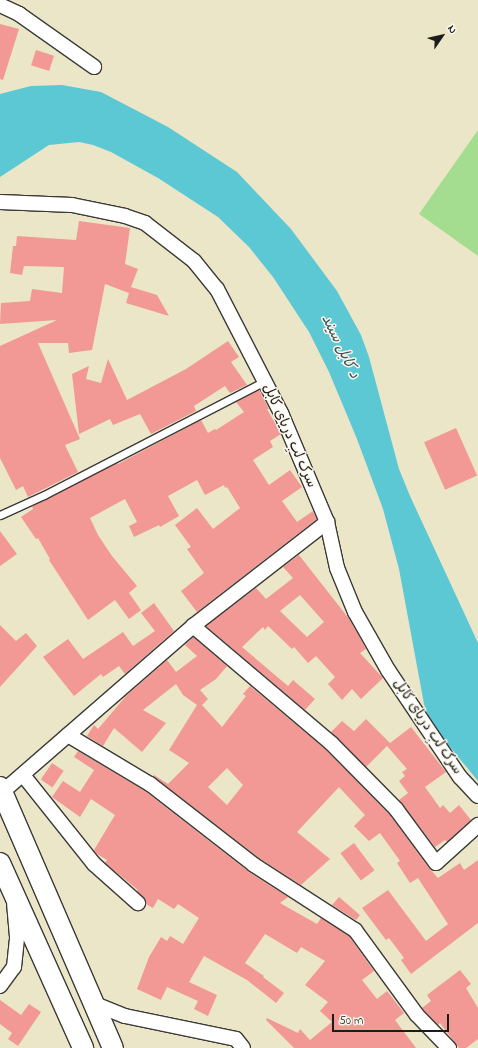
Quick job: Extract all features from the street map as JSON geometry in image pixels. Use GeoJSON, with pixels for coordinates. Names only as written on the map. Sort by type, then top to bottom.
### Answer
{"type":"FeatureCollection","features":[{"type":"Feature","properties":{"kind":"main road"},"geometry":{"type":"LineString","coordinates":[[1,791],[113,1048]]}},
{"type":"Feature","properties":{"kind":"main road"},"geometry":{"type":"LineString","coordinates":[[0,863],[84,1048]]}},
{"type":"Feature","properties":{"kind":"street"},"geometry":{"type":"LineString","coordinates":[[0,5],[19,14],[94,67]]}},
{"type":"Feature","properties":{"kind":"street","name":"سرک لبِ دریای کابل"},"geometry":{"type":"LineString","coordinates":[[0,202],[72,206],[125,216],[145,223],[194,261],[217,289],[281,414],[327,522],[337,568],[355,612],[388,670],[451,765],[478,796]]}},
{"type":"Feature","properties":{"kind":"street"},"geometry":{"type":"LineString","coordinates":[[1,791],[23,775],[193,626],[327,522]]}},
{"type":"Feature","properties":{"kind":"street"},"geometry":{"type":"LineString","coordinates":[[193,626],[331,743],[396,809],[436,863],[478,826]]}},
{"type":"Feature","properties":{"kind":"street"},"geometry":{"type":"LineString","coordinates":[[68,735],[150,784],[254,865],[355,930],[417,1015],[449,1048]]}},
{"type":"Feature","properties":{"kind":"street"},"geometry":{"type":"LineString","coordinates":[[23,775],[94,864],[138,903]]}},
{"type":"Feature","properties":{"kind":"street"},"geometry":{"type":"LineString","coordinates":[[0,986],[14,967],[17,937],[12,889]]}},
{"type":"Feature","properties":{"kind":"street"},"geometry":{"type":"LineString","coordinates":[[94,1004],[125,1016],[236,1040],[242,1048]]}},
{"type":"Feature","properties":{"kind":"lane"},"geometry":{"type":"LineString","coordinates":[[0,515],[265,381]]}},
{"type":"Feature","properties":{"kind":"green space"},"geometry":{"type":"Polygon","coordinates":[[[478,130],[478,256],[419,214],[478,130]]]}},
{"type":"Feature","properties":{"kind":"water","name":"د کابل سيند"},"geometry":{"type":"Polygon","coordinates":[[[62,85],[101,92],[168,127],[237,172],[291,229],[337,291],[361,335],[369,357],[399,469],[478,643],[478,781],[431,724],[424,704],[399,569],[383,509],[357,439],[329,372],[309,332],[273,277],[249,247],[218,217],[158,178],[111,152],[93,145],[79,142],[49,145],[0,177],[0,94],[31,86],[62,85]]]}},
{"type":"Feature","properties":{"kind":"building"},"geometry":{"type":"Polygon","coordinates":[[[0,24],[19,29],[3,80],[0,79],[0,24]]]}},
{"type":"Feature","properties":{"kind":"building"},"geometry":{"type":"Polygon","coordinates":[[[36,50],[54,56],[49,71],[31,65],[36,50]]]}},
{"type":"Feature","properties":{"kind":"building"},"geometry":{"type":"Polygon","coordinates":[[[79,221],[130,228],[125,264],[138,269],[131,287],[157,295],[169,316],[126,303],[129,293],[105,284],[92,350],[69,353],[68,343],[38,343],[80,439],[65,445],[78,472],[28,497],[23,486],[16,490],[0,458],[0,346],[57,320],[0,324],[1,303],[30,301],[32,289],[62,293],[64,267],[24,266],[22,275],[10,273],[13,246],[16,246],[17,236],[76,240],[79,221]]]}},
{"type":"Feature","properties":{"kind":"building"},"geometry":{"type":"Polygon","coordinates":[[[228,341],[239,357],[231,362],[247,385],[230,393],[225,386],[194,406],[196,411],[151,434],[140,414],[113,425],[110,419],[79,434],[72,374],[89,366],[86,379],[101,383],[108,359],[127,400],[186,369],[228,341]]]}},
{"type":"Feature","properties":{"kind":"building"},"geometry":{"type":"Polygon","coordinates":[[[259,390],[269,409],[267,409],[281,434],[270,441],[273,447],[253,460],[269,485],[290,470],[302,487],[282,501],[297,522],[313,511],[317,519],[197,612],[181,591],[204,573],[187,549],[191,547],[175,525],[197,508],[213,529],[240,508],[227,487],[225,488],[224,485],[205,495],[197,480],[168,496],[179,516],[160,527],[159,525],[134,537],[129,526],[137,522],[125,499],[90,518],[98,535],[112,556],[137,586],[129,593],[141,610],[129,619],[115,600],[88,620],[49,560],[50,559],[38,538],[36,539],[21,517],[33,509],[32,506],[117,463],[118,464],[201,420],[208,433],[215,429],[216,430],[244,412],[236,402],[259,390]]]}},
{"type":"Feature","properties":{"kind":"building"},"geometry":{"type":"Polygon","coordinates":[[[456,428],[477,476],[445,490],[424,442],[456,428]]]}},
{"type":"Feature","properties":{"kind":"building"},"geometry":{"type":"Polygon","coordinates":[[[0,531],[17,554],[0,566],[0,531]]]}},
{"type":"Feature","properties":{"kind":"building"},"geometry":{"type":"Polygon","coordinates":[[[299,555],[350,620],[366,649],[360,653],[383,678],[361,699],[352,689],[342,700],[328,684],[335,677],[316,656],[308,663],[294,647],[292,649],[268,626],[265,630],[263,627],[242,647],[288,686],[293,680],[315,699],[305,710],[206,626],[256,588],[266,599],[293,578],[283,567],[299,555]],[[300,595],[280,611],[307,637],[324,622],[300,595]]]}},
{"type":"Feature","properties":{"kind":"building"},"geometry":{"type":"Polygon","coordinates":[[[154,603],[174,631],[125,674],[119,666],[103,677],[101,674],[74,696],[43,657],[68,639],[83,659],[123,632],[133,646],[155,631],[141,613],[154,603]]]}},
{"type":"Feature","properties":{"kind":"building"},"geometry":{"type":"Polygon","coordinates":[[[0,625],[16,641],[26,633],[37,646],[0,687],[0,625]]]}},
{"type":"Feature","properties":{"kind":"building"},"geometry":{"type":"Polygon","coordinates":[[[193,637],[227,666],[216,679],[200,690],[208,699],[202,705],[222,727],[246,696],[243,694],[250,686],[325,749],[390,815],[438,878],[460,863],[464,870],[478,860],[478,923],[411,974],[401,960],[404,958],[389,938],[386,940],[362,908],[388,890],[426,941],[448,924],[418,878],[410,883],[397,863],[400,861],[380,833],[369,841],[354,826],[365,815],[339,787],[297,832],[330,859],[301,885],[259,858],[153,776],[154,775],[168,784],[189,763],[169,750],[197,705],[183,695],[176,684],[143,710],[166,723],[142,752],[114,728],[103,746],[87,736],[94,725],[98,729],[126,696],[167,660],[176,672],[197,656],[185,645],[193,637]],[[227,768],[208,787],[227,805],[243,785],[227,768]]]}},
{"type":"Feature","properties":{"kind":"building"},"geometry":{"type":"Polygon","coordinates":[[[366,719],[390,743],[411,727],[446,772],[425,787],[440,808],[443,805],[450,813],[459,805],[471,820],[447,842],[445,840],[435,847],[399,800],[408,793],[399,781],[405,776],[402,772],[407,769],[387,746],[366,767],[331,732],[342,721],[354,731],[366,719]]]}},
{"type":"Feature","properties":{"kind":"building"},"geometry":{"type":"Polygon","coordinates":[[[78,751],[145,791],[249,872],[288,897],[280,903],[317,924],[321,918],[349,936],[374,971],[362,980],[377,999],[387,991],[404,1013],[395,1020],[416,1048],[294,1048],[266,1020],[267,1018],[298,1033],[300,1029],[310,1040],[332,1022],[320,1011],[328,1002],[305,985],[325,961],[301,947],[297,953],[265,934],[245,963],[264,976],[263,977],[284,993],[276,1003],[247,980],[204,956],[189,982],[217,995],[208,1016],[194,1009],[198,1001],[167,987],[161,1000],[137,989],[149,957],[161,937],[167,941],[170,936],[183,944],[199,918],[178,904],[174,909],[158,899],[153,908],[146,904],[146,900],[137,891],[138,890],[105,863],[107,860],[97,854],[94,850],[115,815],[91,799],[80,817],[52,797],[63,781],[80,792],[94,770],[74,757],[78,751]]]}},
{"type":"Feature","properties":{"kind":"building"},"geometry":{"type":"Polygon","coordinates":[[[52,763],[64,771],[52,787],[41,780],[52,763]]]}},
{"type":"Feature","properties":{"kind":"building"},"geometry":{"type":"Polygon","coordinates":[[[354,843],[374,870],[361,880],[340,853],[354,843]]]}},
{"type":"Feature","properties":{"kind":"building"},"geometry":{"type":"Polygon","coordinates":[[[339,897],[360,915],[356,920],[332,905],[339,897]]]}},
{"type":"Feature","properties":{"kind":"building"},"geometry":{"type":"Polygon","coordinates":[[[460,970],[471,984],[466,988],[478,1008],[478,1039],[466,1048],[459,1048],[440,1023],[438,1025],[422,1008],[431,1001],[427,995],[460,970]]]}},
{"type":"Feature","properties":{"kind":"building"},"geometry":{"type":"Polygon","coordinates":[[[0,1000],[21,1015],[29,1004],[41,1012],[18,1046],[8,1039],[12,1033],[0,1024],[0,1000]]]}}]}
